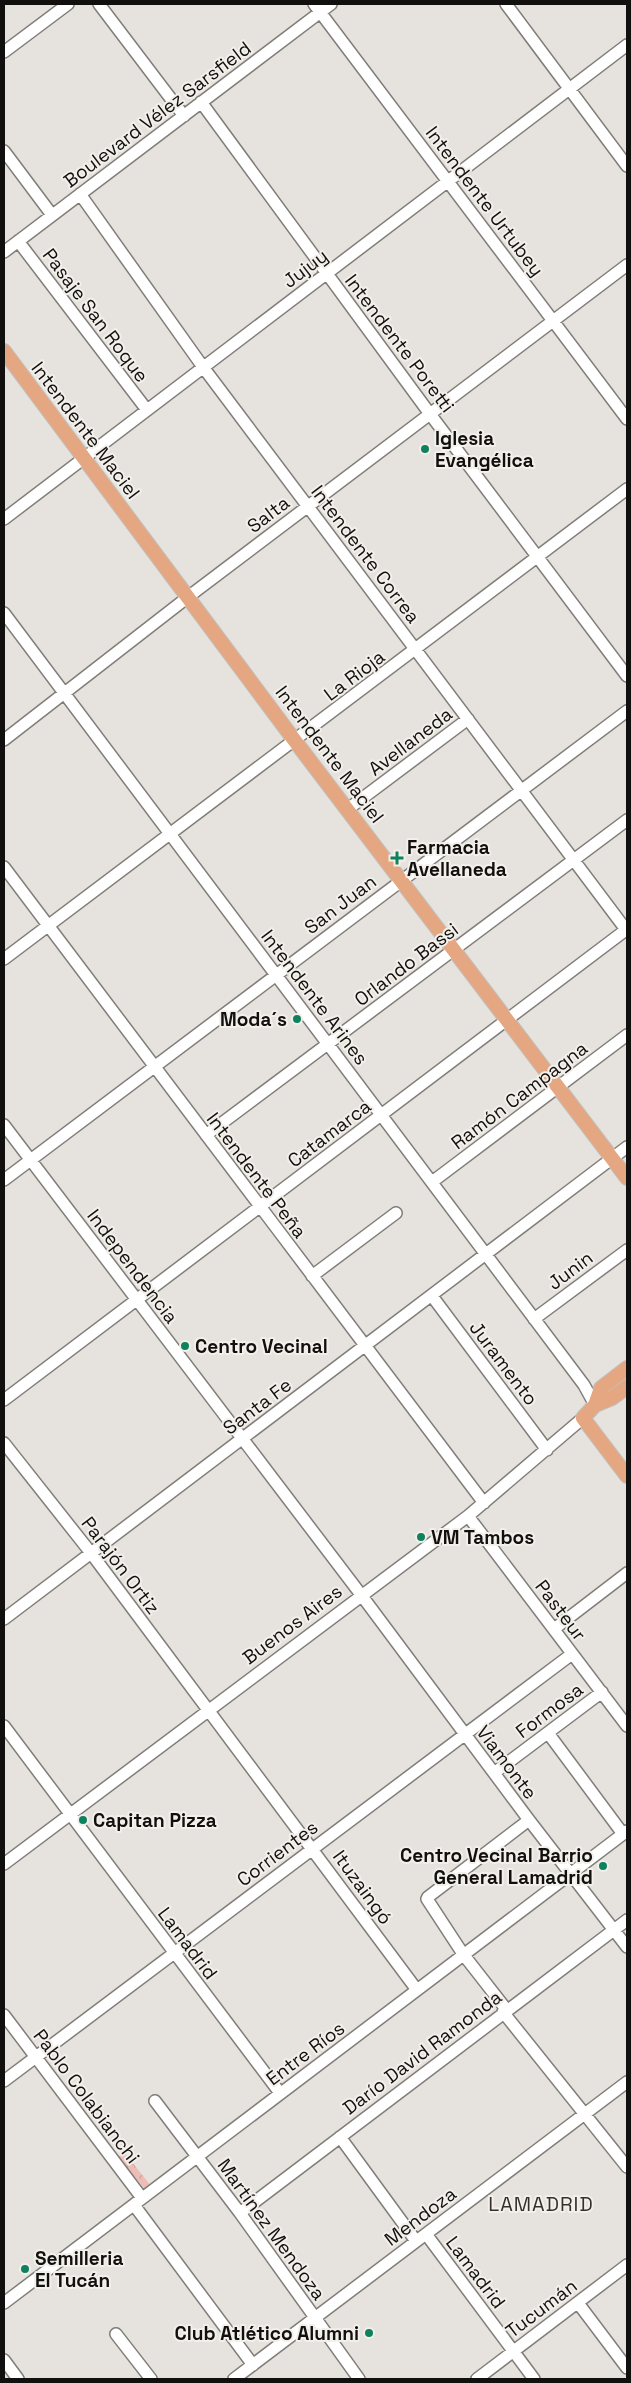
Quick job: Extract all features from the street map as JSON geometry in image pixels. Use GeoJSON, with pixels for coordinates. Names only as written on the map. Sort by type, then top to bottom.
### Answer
{"type":"FeatureCollection","features":[{"type":"Feature","properties":{"kind":"main road","name":"Intendente Maciel"},"geometry":{"type":"LineString","coordinates":[[4,352],[295,741],[402,879],[627,1178]]}},
{"type":"Feature","properties":{"kind":"main road","name":"Buenos Aires"},"geometry":{"type":"LineString","coordinates":[[583,1418],[595,1405],[601,1388],[627,1368]]}},
{"type":"Feature","properties":{"kind":"main road","name":"Buenos Aires"},"geometry":{"type":"LineString","coordinates":[[595,1405],[612,1398],[627,1388]]}},
{"type":"Feature","properties":{"kind":"main road"},"geometry":{"type":"LineString","coordinates":[[583,1418],[627,1476]]}},
{"type":"Feature","properties":{"kind":"street"},"geometry":{"type":"LineString","coordinates":[[4,52],[68,4]]}},
{"type":"Feature","properties":{"kind":"street"},"geometry":{"type":"LineString","coordinates":[[99,4],[184,116]]}},
{"type":"Feature","properties":{"kind":"street","name":"Boulevard Vélez Sarsfield"},"geometry":{"type":"LineString","coordinates":[[4,252],[184,116],[317,8],[331,4]]}},
{"type":"Feature","properties":{"kind":"street"},"geometry":{"type":"LineString","coordinates":[[506,4],[627,166]]}},
{"type":"Feature","properties":{"kind":"street","name":"Intendente Urtubey"},"geometry":{"type":"LineString","coordinates":[[317,8],[627,419]]}},
{"type":"Feature","properties":{"kind":"street","name":"Jujuy"},"geometry":{"type":"LineString","coordinates":[[4,519],[627,44]]}},
{"type":"Feature","properties":{"kind":"street","name":"Intendente Poretti"},"geometry":{"type":"LineString","coordinates":[[201,102],[430,414],[627,676]]}},
{"type":"Feature","properties":{"kind":"street"},"geometry":{"type":"LineString","coordinates":[[4,151],[52,215]]}},
{"type":"Feature","properties":{"kind":"street","name":"Intendente Correa"},"geometry":{"type":"LineString","coordinates":[[80,194],[203,367],[627,930]]}},
{"type":"Feature","properties":{"kind":"street","name":"Pasaje San Roque"},"geometry":{"type":"LineString","coordinates":[[18,241],[147,410]]}},
{"type":"Feature","properties":{"kind":"street","name":"Salta"},"geometry":{"type":"LineString","coordinates":[[4,740],[188,597],[627,265]]}},
{"type":"Feature","properties":{"kind":"street","name":"La Rioja"},"geometry":{"type":"LineString","coordinates":[[4,959],[627,489]]}},
{"type":"Feature","properties":{"kind":"street","name":"Intendente Arines"},"geometry":{"type":"LineString","coordinates":[[4,612],[584,1384],[595,1405]]}},
{"type":"Feature","properties":{"kind":"street","name":"San Juan"},"geometry":{"type":"LineString","coordinates":[[4,1180],[627,711]]}},
{"type":"Feature","properties":{"kind":"street","name":"Avellaneda"},"geometry":{"type":"LineString","coordinates":[[348,809],[468,719]]}},
{"type":"Feature","properties":{"kind":"street","name":"Orlando Bassi"},"geometry":{"type":"LineString","coordinates":[[206,1136],[627,820]]}},
{"type":"Feature","properties":{"kind":"street","name":"Intendente Peña"},"geometry":{"type":"LineString","coordinates":[[4,867],[484,1503]]}},
{"type":"Feature","properties":{"kind":"street","name":"Catamarca"},"geometry":{"type":"LineString","coordinates":[[4,1400],[627,930]]}},
{"type":"Feature","properties":{"kind":"street","name":"Ramón Campagna"},"geometry":{"type":"LineString","coordinates":[[432,1182],[627,1035]]}},
{"type":"Feature","properties":{"kind":"street","name":"Independencia"},"geometry":{"type":"LineString","coordinates":[[4,1125],[362,1596]]}},
{"type":"Feature","properties":{"kind":"street","name":"Santa Fe"},"geometry":{"type":"LineString","coordinates":[[4,1619],[627,1147]]}},
{"type":"Feature","properties":{"kind":"street"},"geometry":{"type":"LineString","coordinates":[[312,1276],[396,1213]]}},
{"type":"Feature","properties":{"kind":"street","name":"Junin"},"geometry":{"type":"LineString","coordinates":[[534,1319],[627,1250]]}},
{"type":"Feature","properties":{"kind":"street","name":"Juramento"},"geometry":{"type":"LineString","coordinates":[[432,1296],[547,1450]]}},
{"type":"Feature","properties":{"kind":"street","name":"Buenos Aires"},"geometry":{"type":"LineString","coordinates":[[4,1864],[468,1516],[583,1418]]}},
{"type":"Feature","properties":{"kind":"street","name":"Parajón Ortiz"},"geometry":{"type":"LineString","coordinates":[[4,1443],[90,1553],[208,1710]]}},
{"type":"Feature","properties":{"kind":"street","name":"Pasteur"},"geometry":{"type":"LineString","coordinates":[[468,1516],[627,1726]]}},
{"type":"Feature","properties":{"kind":"street"},"geometry":{"type":"LineString","coordinates":[[554,1629],[627,1573]]}},
{"type":"Feature","properties":{"kind":"street","name":"Viamonte"},"geometry":{"type":"LineString","coordinates":[[362,1596],[529,1820],[627,1947]]}},
{"type":"Feature","properties":{"kind":"street","name":"Corrientes"},"geometry":{"type":"LineString","coordinates":[[4,2081],[572,1654]]}},
{"type":"Feature","properties":{"kind":"street","name":"Formosa"},"geometry":{"type":"LineString","coordinates":[[494,1773],[602,1692]]}},
{"type":"Feature","properties":{"kind":"street","name":"Ituzaingó"},"geometry":{"type":"LineString","coordinates":[[208,1710],[417,1990]]}},
{"type":"Feature","properties":{"kind":"street","name":"Lamadrid"},"geometry":{"type":"LineString","coordinates":[[4,1726],[280,2093]]}},
{"type":"Feature","properties":{"kind":"street"},"geometry":{"type":"LineString","coordinates":[[548,1733],[625,1833]]}},
{"type":"Feature","properties":{"kind":"street"},"geometry":{"type":"LineString","coordinates":[[529,1820],[428,1897],[427,1900],[463,1954],[627,2167]]}},
{"type":"Feature","properties":{"kind":"street","name":"Entre Ríos"},"geometry":{"type":"LineString","coordinates":[[4,2303],[625,1833]]}},
{"type":"Feature","properties":{"kind":"street","name":"Darío David Ramonda"},"geometry":{"type":"LineString","coordinates":[[240,2213],[505,2010],[627,1920]]}},
{"type":"Feature","properties":{"kind":"street","name":"Pablo Colabianchi"},"geometry":{"type":"LineString","coordinates":[[4,2015],[36,2057],[253,2365]]}},
{"type":"Feature","properties":{"kind":"street","name":"Mendoza"},"geometry":{"type":"LineString","coordinates":[[234,2379],[627,2082]]}},
{"type":"Feature","properties":{"kind":"street","name":"Martínez Mendoza"},"geometry":{"type":"LineString","coordinates":[[154,2100],[240,2213],[359,2379]]}},
{"type":"Feature","properties":{"kind":"street","name":"Lamadrid"},"geometry":{"type":"LineString","coordinates":[[340,2136],[416,2241]]}},
{"type":"Feature","properties":{"kind":"street","name":"Lamadrid"},"geometry":{"type":"LineString","coordinates":[[426,2234],[534,2379]]}},
{"type":"Feature","properties":{"kind":"street","name":"Tucumán"},"geometry":{"type":"LineString","coordinates":[[477,2379],[627,2265]]}},
{"type":"Feature","properties":{"kind":"street"},"geometry":{"type":"LineString","coordinates":[[578,2303],[627,2368]]}},
{"type":"Feature","properties":{"kind":"street"},"geometry":{"type":"LineString","coordinates":[[116,2334],[150,2379]]}},
{"type":"Feature","properties":{"kind":"street"},"geometry":{"type":"LineString","coordinates":[[4,2360],[18,2379]]}},
{"type":"Feature","properties":{"kind":"green space"},"geometry":{"type":"Polygon","coordinates":[[[124,2152],[151,2186],[145,2189],[118,2157],[124,2152]]]}},
{"type":"Feature","properties":{"kind":"place","name":"Iglesia Evangélica"},"geometry":{"type":"Point","coordinates":[425,449]}},
{"type":"Feature","properties":{"kind":"place","name":"Farmacia Avellaneda"},"geometry":{"type":"Point","coordinates":[397,858]}},
{"type":"Feature","properties":{"kind":"place","name":"Moda´s"},"geometry":{"type":"Point","coordinates":[297,1019]}},
{"type":"Feature","properties":{"kind":"place","name":"Centro Vecinal"},"geometry":{"type":"Point","coordinates":[185,1346]}},
{"type":"Feature","properties":{"kind":"place","name":"VM Tambos"},"geometry":{"type":"Point","coordinates":[421,1537]}},
{"type":"Feature","properties":{"kind":"place","name":"Capitan Pizza"},"geometry":{"type":"Point","coordinates":[83,1820]}},
{"type":"Feature","properties":{"kind":"place","name":"Centro Vecinal Barrio General Lamadrid"},"geometry":{"type":"Point","coordinates":[603,1866]}},
{"type":"Feature","properties":{"kind":"place","name":"Semilleria El Tucán"},"geometry":{"type":"Point","coordinates":[25,2269]}},
{"type":"Feature","properties":{"kind":"place","name":"Club Atlético Alumni"},"geometry":{"type":"Point","coordinates":[369,2333]}},
{"type":"Feature","properties":{"kind":"district","name":"LAMADRID"},"geometry":{"type":"Point","coordinates":[541,2204]}}]}
